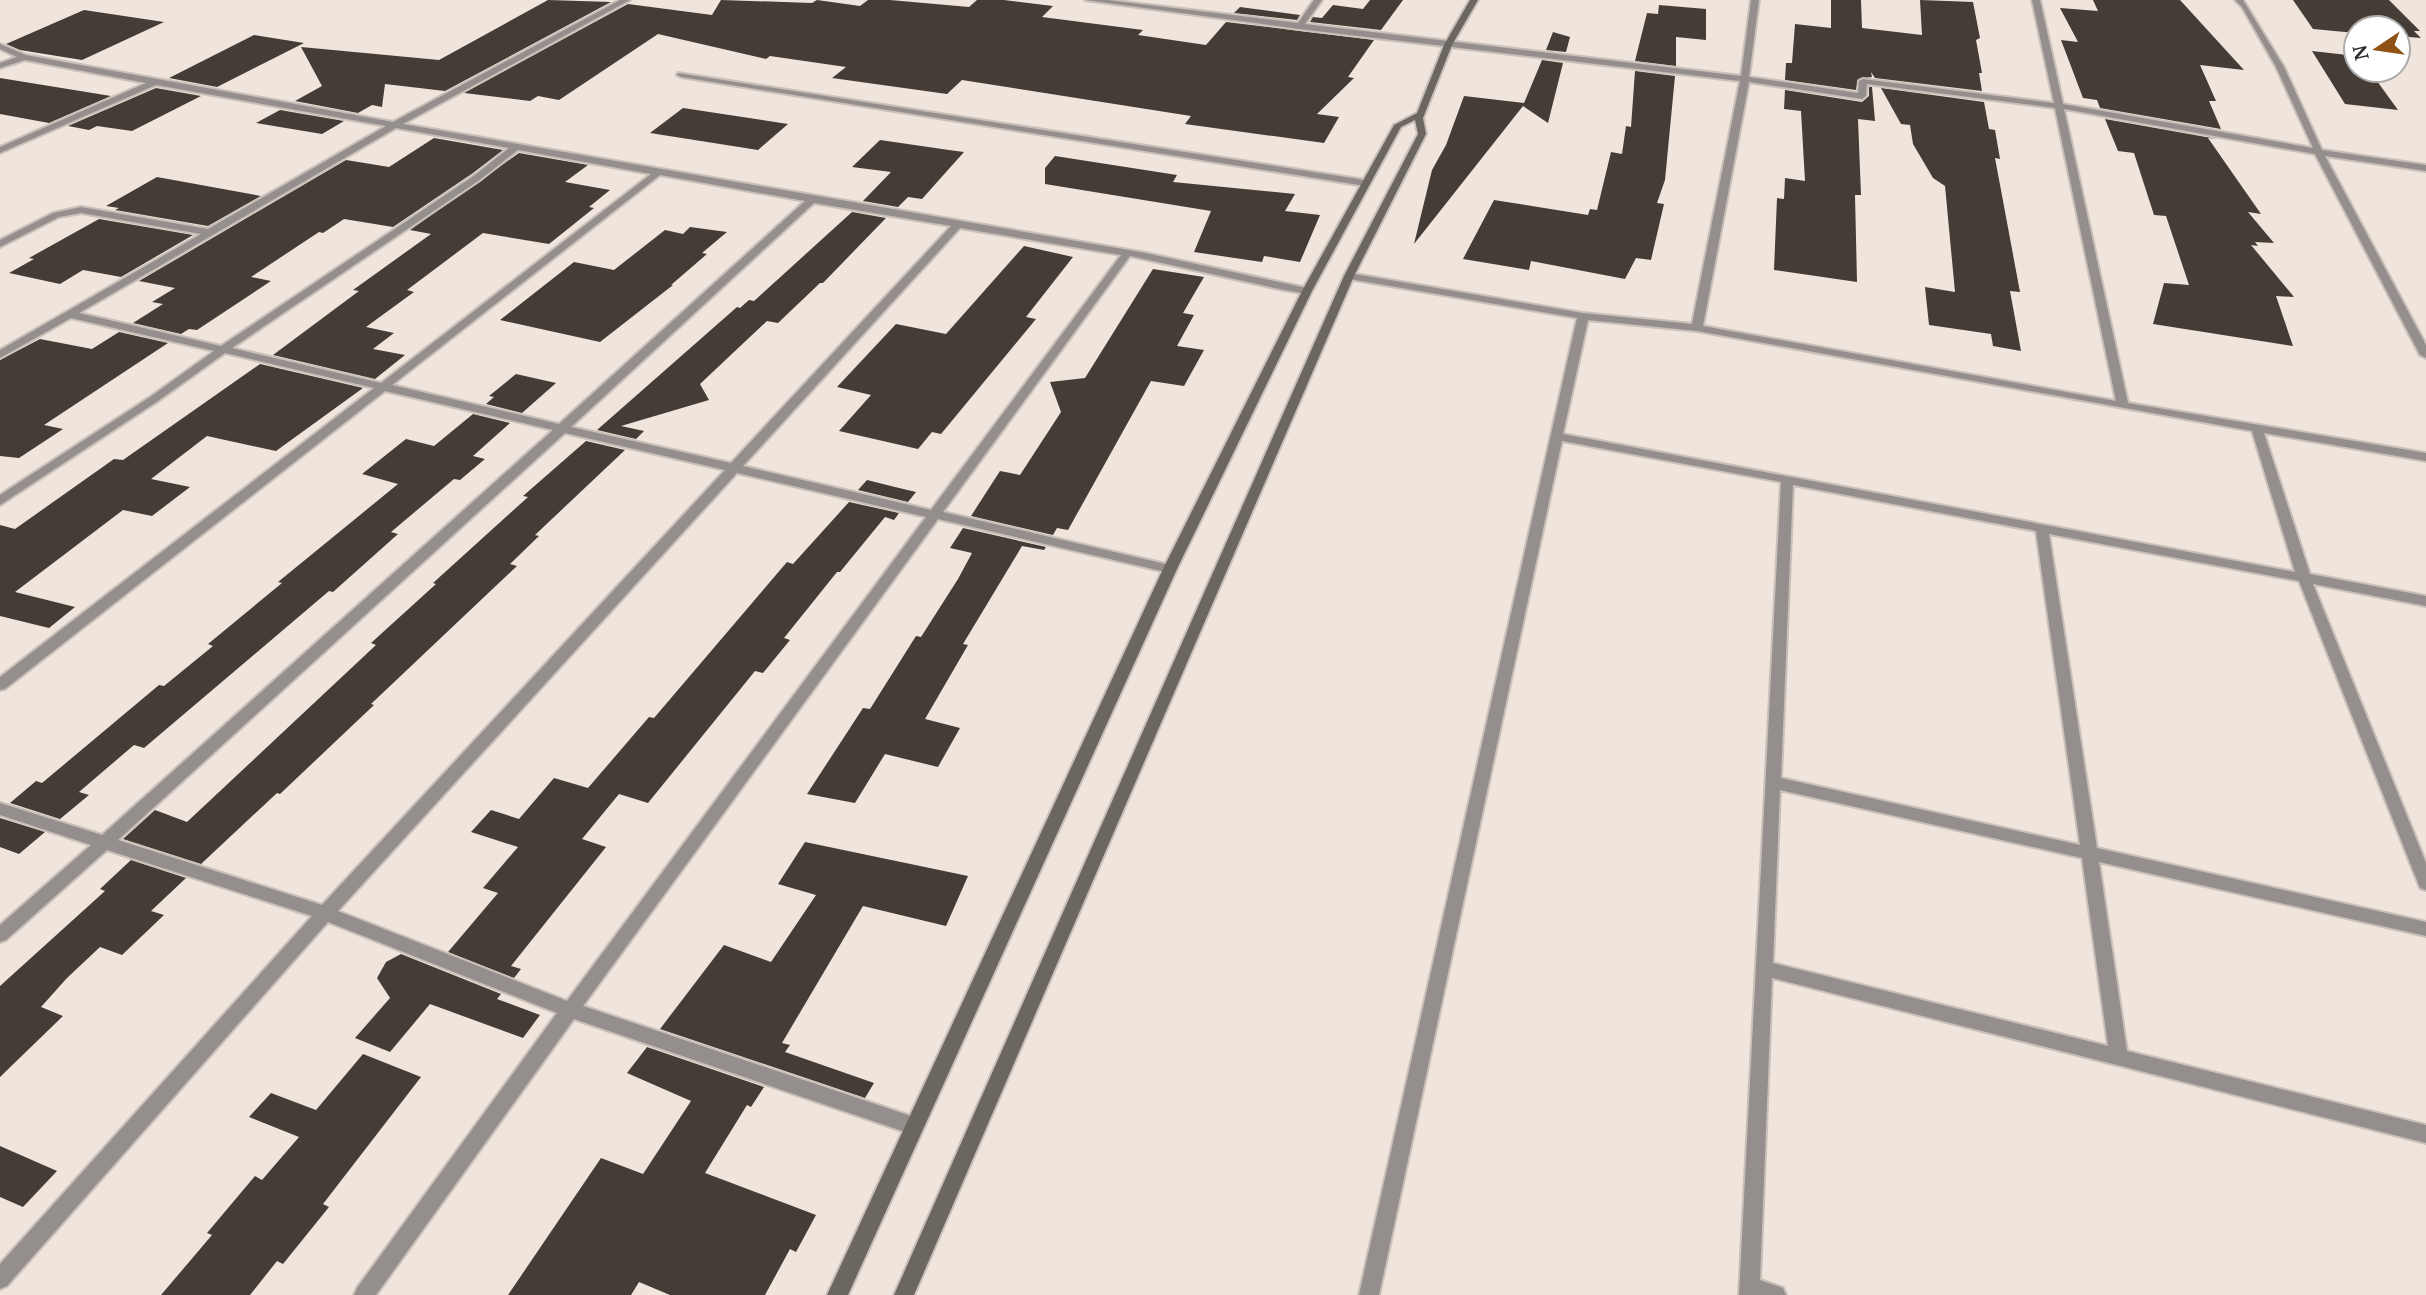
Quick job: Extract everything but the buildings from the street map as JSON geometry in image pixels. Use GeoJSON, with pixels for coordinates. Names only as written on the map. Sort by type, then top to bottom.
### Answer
{"type":"FeatureCollection","features":[{"type":"Feature","properties":{"kind":"street"},"geometry":{"type":"LineString","coordinates":[[0,355],[396,124],[626,0]]}},
{"type":"Feature","properties":{"kind":"street"},"geometry":{"type":"LineString","coordinates":[[1089,0],[1745,79],[1862,96],[1863,81],[2059,106],[2426,168]]}},
{"type":"Feature","properties":{"kind":"street"},"geometry":{"type":"LineString","coordinates":[[1176,12],[1186,0]]}},
{"type":"Feature","properties":{"kind":"street"},"geometry":{"type":"LineString","coordinates":[[1300,27],[1318,0]]}},
{"type":"Feature","properties":{"kind":"street"},"geometry":{"type":"LineString","coordinates":[[904,1295],[1349,276],[1422,134],[1419,118],[1448,45],[1474,0]]}},
{"type":"Feature","properties":{"kind":"street"},"geometry":{"type":"LineString","coordinates":[[1697,328],[1745,79],[1755,0]]}},
{"type":"Feature","properties":{"kind":"street"},"geometry":{"type":"LineString","coordinates":[[2036,0],[2123,406]]}},
{"type":"Feature","properties":{"kind":"street"},"geometry":{"type":"LineString","coordinates":[[2239,0],[2280,67],[2319,152],[2386,284],[2426,355]]}},
{"type":"Feature","properties":{"kind":"street"},"geometry":{"type":"LineString","coordinates":[[0,46],[24,57],[155,82],[957,226],[1127,253],[1271,286],[1307,291]]}},
{"type":"Feature","properties":{"kind":"street"},"geometry":{"type":"LineString","coordinates":[[0,66],[24,57]]}},
{"type":"Feature","properties":{"kind":"street"},"geometry":{"type":"LineString","coordinates":[[681,75],[1365,183]]}},
{"type":"Feature","properties":{"kind":"street"},"geometry":{"type":"LineString","coordinates":[[0,150],[155,82]]}},
{"type":"Feature","properties":{"kind":"street"},"geometry":{"type":"LineString","coordinates":[[837,1295],[1170,569],[1307,291],[1398,125],[1418,115],[1419,118]]}},
{"type":"Feature","properties":{"kind":"street"},"geometry":{"type":"LineString","coordinates":[[0,501],[155,399],[478,177],[517,146]]}},
{"type":"Feature","properties":{"kind":"street"},"geometry":{"type":"LineString","coordinates":[[0,685],[660,171]]}},
{"type":"Feature","properties":{"kind":"street"},"geometry":{"type":"LineString","coordinates":[[0,935],[812,200]]}},
{"type":"Feature","properties":{"kind":"street"},"geometry":{"type":"LineString","coordinates":[[0,244],[56,215],[81,210],[207,232]]}},
{"type":"Feature","properties":{"kind":"street"},"geometry":{"type":"LineString","coordinates":[[0,1279],[325,913],[957,226]]}},
{"type":"Feature","properties":{"kind":"street"},"geometry":{"type":"LineString","coordinates":[[364,1295],[570,1010],[1127,253]]}},
{"type":"Feature","properties":{"kind":"street"},"geometry":{"type":"LineString","coordinates":[[1349,276],[1583,316],[1697,328],[2123,406],[2426,457]]}},
{"type":"Feature","properties":{"kind":"street"},"geometry":{"type":"LineString","coordinates":[[69,314],[1170,569]]}},
{"type":"Feature","properties":{"kind":"street"},"geometry":{"type":"LineString","coordinates":[[1369,1295],[1583,316]]}},
{"type":"Feature","properties":{"kind":"street"},"geometry":{"type":"LineString","coordinates":[[2258,429],[2304,578],[2426,883]]}},
{"type":"Feature","properties":{"kind":"street"},"geometry":{"type":"LineString","coordinates":[[1556,436],[2426,601]]}},
{"type":"Feature","properties":{"kind":"street"},"geometry":{"type":"LineString","coordinates":[[1776,1295],[1749,1291],[1787,480]]}},
{"type":"Feature","properties":{"kind":"street"},"geometry":{"type":"LineString","coordinates":[[2042,528],[2119,1057]]}},
{"type":"Feature","properties":{"kind":"street"},"geometry":{"type":"LineString","coordinates":[[1773,782],[2426,929]]}},
{"type":"Feature","properties":{"kind":"street"},"geometry":{"type":"LineString","coordinates":[[0,809],[325,913],[570,1010],[914,1126]]}},
{"type":"Feature","properties":{"kind":"street"},"geometry":{"type":"LineString","coordinates":[[1764,968],[2426,1134]]}}]}
